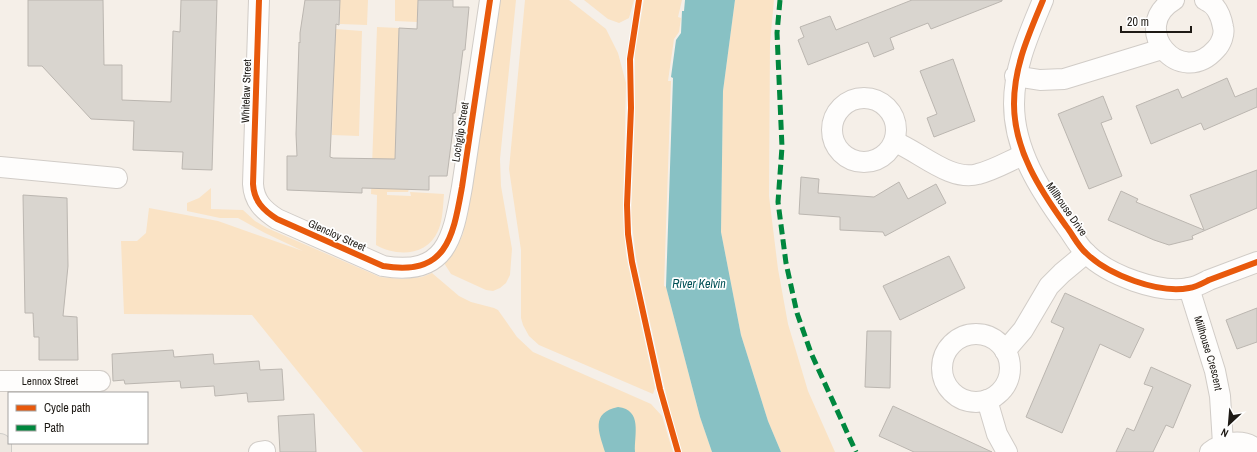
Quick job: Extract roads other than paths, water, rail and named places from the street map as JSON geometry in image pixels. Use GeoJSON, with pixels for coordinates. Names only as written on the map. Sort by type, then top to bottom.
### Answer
{"type":"FeatureCollection","features":[{"type":"Feature","properties":{"kind":"main road"},"geometry":{"type":"LineString","coordinates":[[0,445],[0,452]]}},
{"type":"Feature","properties":{"kind":"street","name":"Whitelaw Street"},"geometry":{"type":"LineString","coordinates":[[252,184],[259,0]]}},
{"type":"Feature","properties":{"kind":"street","name":"Lochgilp Street"},"geometry":{"type":"LineString","coordinates":[[434,260],[449,242],[456,217],[490,0]]}},
{"type":"Feature","properties":{"kind":"street","name":"Millhouse Drive"},"geometry":{"type":"LineString","coordinates":[[1043,0],[1026,42],[1015,76],[1014,105],[1024,154],[1041,190],[1086,254],[1120,276],[1142,284],[1164,288],[1189,288],[1257,262]]}},
{"type":"Feature","properties":{"kind":"street"},"geometry":{"type":"LineString","coordinates":[[1174,0],[1166,5],[1158,18],[1156,34],[1162,49],[1175,60],[1192,63],[1209,57],[1220,44],[1224,29],[1220,14],[1210,2],[1205,0]]}},
{"type":"Feature","properties":{"kind":"street"},"geometry":{"type":"LineString","coordinates":[[1015,76],[1040,80],[1064,79],[1162,49]]}},
{"type":"Feature","properties":{"kind":"street"},"geometry":{"type":"LineString","coordinates":[[894,142],[911,148],[947,172],[960,174],[977,174],[1024,154]]}},
{"type":"Feature","properties":{"kind":"street"},"geometry":{"type":"LineString","coordinates":[[0,167],[117,178]]}},
{"type":"Feature","properties":{"kind":"street","name":"Glencloy Street"},"geometry":{"type":"LineString","coordinates":[[252,184],[255,198],[263,210],[277,219],[383,266],[412,268],[434,260]]}},
{"type":"Feature","properties":{"kind":"street"},"geometry":{"type":"LineString","coordinates":[[1006,351],[1023,330],[1050,286],[1062,273],[1086,254]]}},
{"type":"Feature","properties":{"kind":"street","name":"Millhouse Crescent"},"geometry":{"type":"LineString","coordinates":[[1189,288],[1215,371],[1220,396],[1217,448],[1239,442],[1257,450]]}},
{"type":"Feature","properties":{"kind":"street"},"geometry":{"type":"LineString","coordinates":[[970,334],[983,335],[996,340],[1006,351],[1010,365],[1008,380],[1000,392],[987,400],[973,402],[960,398],[949,389],[943,376],[942,363],[947,349],[957,339],[970,334]]}},
{"type":"Feature","properties":{"kind":"street","name":"Lennox Street"},"geometry":{"type":"LineString","coordinates":[[0,381],[100,381]]}},
{"type":"Feature","properties":{"kind":"street"},"geometry":{"type":"LineString","coordinates":[[987,400],[997,434],[1007,452]]}},
{"type":"Feature","properties":{"kind":"water","name":"River Kelvin"},"geometry":{"type":"Polygon","coordinates":[[[685,0],[735,0],[723,91],[721,232],[741,335],[768,421],[781,452],[712,452],[700,417],[666,287],[673,78],[671,77],[676,40],[681,33],[682,11],[684,11],[685,0]]]}},
{"type":"Feature","properties":{"kind":"water"},"geometry":{"type":"Polygon","coordinates":[[[618,407],[626,409],[634,418],[636,424],[635,452],[605,452],[599,431],[600,419],[603,414],[609,410],[618,407]]]}}]}
